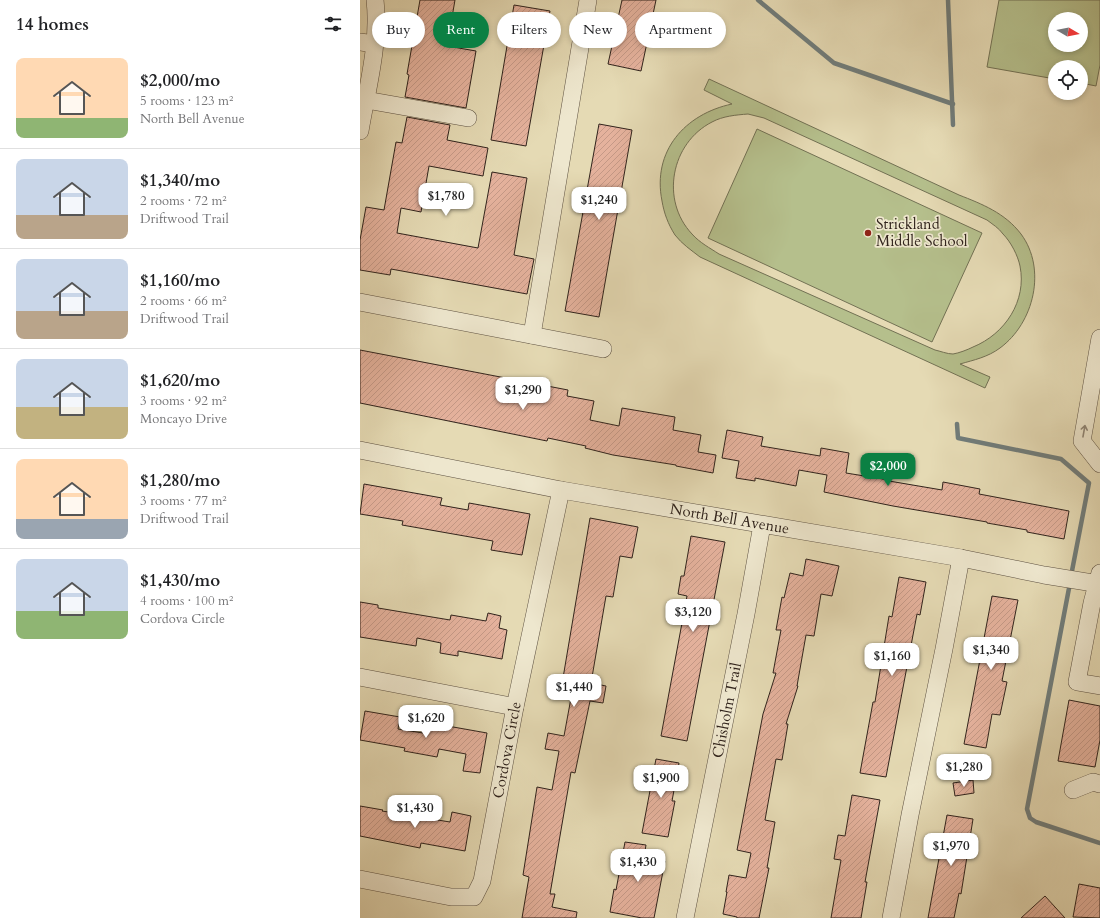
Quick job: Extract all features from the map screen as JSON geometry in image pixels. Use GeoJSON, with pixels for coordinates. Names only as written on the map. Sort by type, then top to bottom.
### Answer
{"type":"FeatureCollection","features":[{"type":"Feature","properties":{"kind":"street"},"geometry":{"type":"LineString","coordinates":[[360,131],[366,100],[365,74],[367,43],[376,13],[375,0]]}},
{"type":"Feature","properties":{"kind":"street"},"geometry":{"type":"LineString","coordinates":[[532,335],[588,0]]}},
{"type":"Feature","properties":{"kind":"street"},"geometry":{"type":"LineString","coordinates":[[366,100],[468,118]]}},
{"type":"Feature","properties":{"kind":"street"},"geometry":{"type":"LineString","coordinates":[[360,302],[603,350]]}},
{"type":"Feature","properties":{"kind":"street"},"geometry":{"type":"LineString","coordinates":[[1100,338],[1082,441],[1100,464]]}},
{"type":"Feature","properties":{"kind":"street","name":"North Bell Avenue"},"geometry":{"type":"LineString","coordinates":[[360,450],[561,490],[961,558],[1044,575],[1098,581]]}},
{"type":"Feature","properties":{"kind":"street","name":"Cordova Circle"},"geometry":{"type":"LineString","coordinates":[[360,879],[451,897],[474,897],[482,881],[515,707],[561,490]]}},
{"type":"Feature","properties":{"kind":"street","name":"Chisholm Trail"},"geometry":{"type":"LineString","coordinates":[[685,918],[762,525]]}},
{"type":"Feature","properties":{"kind":"street"},"geometry":{"type":"LineString","coordinates":[[891,918],[961,558]]}},
{"type":"Feature","properties":{"kind":"street"},"geometry":{"type":"LineString","coordinates":[[1098,581],[1077,682],[1100,686]]}},
{"type":"Feature","properties":{"kind":"street"},"geometry":{"type":"LineString","coordinates":[[360,677],[515,707]]}},
{"type":"Feature","properties":{"kind":"street"},"geometry":{"type":"LineString","coordinates":[[1072,790],[1093,782],[1100,784]]}},
{"type":"Feature","properties":{"kind":"green space"},"geometry":{"type":"Polygon","coordinates":[[[999,0],[1100,0],[1100,65],[1096,86],[1088,84],[1088,60],[1048,60],[1048,78],[987,67],[999,0]]]}},
{"type":"Feature","properties":{"kind":"green space"},"geometry":{"type":"Polygon","coordinates":[[[709,79],[985,206],[1008,220],[1015,227],[1029,248],[1033,263],[1035,279],[1033,295],[1021,325],[1012,337],[991,354],[960,364],[990,377],[985,388],[700,257],[675,235],[665,214],[660,183],[662,166],[667,151],[687,126],[700,116],[715,109],[732,104],[704,90],[709,79]],[[748,114],[730,116],[716,120],[698,131],[687,144],[679,158],[673,189],[676,205],[682,220],[698,240],[719,254],[935,350],[953,354],[963,351],[984,341],[995,334],[1004,325],[1017,304],[1021,279],[1020,266],[1016,254],[1009,241],[997,228],[987,220],[764,118],[748,114]]]}},
{"type":"Feature","properties":{"kind":"green space"},"geometry":{"type":"Polygon","coordinates":[[[757,129],[982,233],[932,342],[708,238],[757,129]]]}},
{"type":"Feature","properties":{"kind":"building"},"geometry":{"type":"Polygon","coordinates":[[[420,0],[455,0],[453,12],[433,12],[433,48],[459,48],[476,51],[466,108],[405,97],[412,48],[425,48],[425,12],[418,12],[420,0]]]}},
{"type":"Feature","properties":{"kind":"building"},"geometry":{"type":"Polygon","coordinates":[[[622,0],[656,0],[653,12],[635,12],[635,48],[646,48],[641,71],[608,64],[612,48],[627,48],[627,12],[619,12],[622,0]]]}},
{"type":"Feature","properties":{"kind":"building"},"geometry":{"type":"Polygon","coordinates":[[[514,5],[550,11],[550,12],[513,12],[514,5]]]}},
{"type":"Feature","properties":{"kind":"building"},"geometry":{"type":"Polygon","coordinates":[[[507,48],[543,48],[526,146],[491,140],[507,48]]]}},
{"type":"Feature","properties":{"kind":"building"},"geometry":{"type":"Polygon","coordinates":[[[407,117],[450,125],[447,140],[488,148],[483,176],[429,166],[421,212],[401,208],[397,233],[478,248],[492,172],[527,178],[514,255],[534,259],[527,294],[391,269],[390,275],[360,270],[360,240],[366,207],[384,210],[396,142],[402,143],[407,117]]]}},
{"type":"Feature","properties":{"kind":"building"},"geometry":{"type":"Polygon","coordinates":[[[599,124],[632,130],[599,317],[565,311],[599,124]]]}},
{"type":"Feature","properties":{"kind":"building"},"geometry":{"type":"Polygon","coordinates":[[[360,350],[568,390],[567,396],[594,401],[590,420],[619,426],[622,408],[675,417],[673,430],[701,435],[698,452],[716,455],[713,473],[676,465],[613,455],[585,448],[586,446],[548,438],[547,441],[360,403],[360,350]]]}},
{"type":"Feature","properties":{"kind":"building"},"geometry":{"type":"Polygon","coordinates":[[[727,430],[763,437],[761,446],[820,456],[821,448],[849,453],[846,473],[942,490],[943,482],[980,489],[979,494],[1069,511],[1064,539],[987,522],[893,506],[824,492],[827,475],[799,470],[796,486],[755,478],[755,481],[736,478],[739,461],[722,458],[727,430]]]}},
{"type":"Feature","properties":{"kind":"building"},"geometry":{"type":"Polygon","coordinates":[[[364,484],[442,498],[440,505],[468,510],[469,503],[530,514],[522,555],[491,550],[493,541],[402,525],[403,521],[360,514],[364,484]]]}},
{"type":"Feature","properties":{"kind":"building"},"geometry":{"type":"Polygon","coordinates":[[[590,518],[638,527],[632,558],[620,556],[613,597],[606,596],[591,683],[606,686],[603,703],[590,701],[575,773],[571,772],[550,894],[555,894],[552,907],[577,912],[576,918],[522,918],[529,877],[523,875],[537,787],[552,790],[559,751],[545,749],[548,733],[564,736],[571,698],[557,695],[560,678],[563,678],[590,518]]]}},
{"type":"Feature","properties":{"kind":"building"},"geometry":{"type":"Polygon","coordinates":[[[691,536],[725,542],[687,741],[661,736],[687,596],[678,594],[681,576],[684,576],[691,536]]]}},
{"type":"Feature","properties":{"kind":"building"},"geometry":{"type":"Polygon","coordinates":[[[806,559],[839,566],[832,596],[821,594],[814,636],[806,635],[798,686],[786,724],[788,724],[782,760],[776,759],[765,820],[775,822],[767,868],[769,868],[759,918],[737,918],[723,914],[726,892],[729,875],[746,878],[751,853],[737,850],[763,714],[776,673],[773,673],[781,630],[776,630],[782,597],[784,598],[790,573],[803,576],[806,559]]]}},
{"type":"Feature","properties":{"kind":"building"},"geometry":{"type":"Polygon","coordinates":[[[899,577],[926,582],[920,615],[917,614],[886,777],[860,773],[873,702],[875,702],[889,616],[892,617],[899,577]]]}},
{"type":"Feature","properties":{"kind":"building"},"geometry":{"type":"Polygon","coordinates":[[[992,596],[1018,600],[1002,681],[1007,682],[1000,715],[992,714],[986,748],[964,744],[992,596]]]}},
{"type":"Feature","properties":{"kind":"building"},"geometry":{"type":"Polygon","coordinates":[[[360,602],[378,605],[378,608],[450,620],[451,615],[486,621],[488,613],[501,616],[499,628],[507,630],[502,659],[458,651],[458,656],[440,653],[441,643],[417,638],[416,646],[360,637],[360,602]]]}},
{"type":"Feature","properties":{"kind":"building"},"geometry":{"type":"Polygon","coordinates":[[[1069,700],[1100,706],[1100,740],[1095,767],[1058,761],[1069,700]]]}},
{"type":"Feature","properties":{"kind":"building"},"geometry":{"type":"Polygon","coordinates":[[[365,711],[400,717],[398,729],[423,733],[425,722],[487,733],[480,773],[463,771],[466,754],[439,749],[437,757],[404,751],[405,748],[360,740],[365,711]]]}},
{"type":"Feature","properties":{"kind":"building"},"geometry":{"type":"Polygon","coordinates":[[[656,759],[679,763],[672,801],[675,801],[668,837],[642,833],[656,759]]]}},
{"type":"Feature","properties":{"kind":"building"},"geometry":{"type":"Polygon","coordinates":[[[973,780],[974,793],[955,796],[953,783],[973,780]]]}},
{"type":"Feature","properties":{"kind":"building"},"geometry":{"type":"Polygon","coordinates":[[[852,795],[880,800],[865,882],[867,882],[861,918],[831,918],[841,860],[834,859],[838,835],[845,836],[852,795]]]}},
{"type":"Feature","properties":{"kind":"building"},"geometry":{"type":"Polygon","coordinates":[[[360,806],[450,822],[452,812],[471,816],[465,851],[421,843],[420,848],[360,836],[360,806]]]}},
{"type":"Feature","properties":{"kind":"building"},"geometry":{"type":"Polygon","coordinates":[[[947,815],[973,819],[961,894],[959,893],[954,918],[928,918],[947,815]]]}},
{"type":"Feature","properties":{"kind":"building"},"geometry":{"type":"Polygon","coordinates":[[[625,842],[646,845],[644,857],[665,861],[654,918],[642,918],[610,912],[614,889],[616,890],[625,842]]]}},
{"type":"Feature","properties":{"kind":"building"},"geometry":{"type":"Polygon","coordinates":[[[1079,884],[1100,888],[1100,918],[1073,917],[1079,884]]]}},
{"type":"Feature","properties":{"kind":"building"},"geometry":{"type":"Polygon","coordinates":[[[1045,896],[1065,918],[1021,918],[1045,896]]]}},
{"type":"Feature","properties":{"kind":"waterway"},"geometry":{"type":"LineString","coordinates":[[758,0],[834,63],[953,104]]}},
{"type":"Feature","properties":{"kind":"waterway"},"geometry":{"type":"LineString","coordinates":[[948,0],[953,125]]}},
{"type":"Feature","properties":{"kind":"waterway"},"geometry":{"type":"LineString","coordinates":[[957,424],[958,438],[1061,459],[1089,483],[1071,576]]}},
{"type":"Feature","properties":{"kind":"waterway"},"geometry":{"type":"LineString","coordinates":[[1070,583],[1027,809],[1030,818],[1036,822],[1100,843]]}},
{"type":"Feature","properties":{"kind":"place","name":"Strickland Middle School"},"geometry":{"type":"Point","coordinates":[868,233]}}]}
